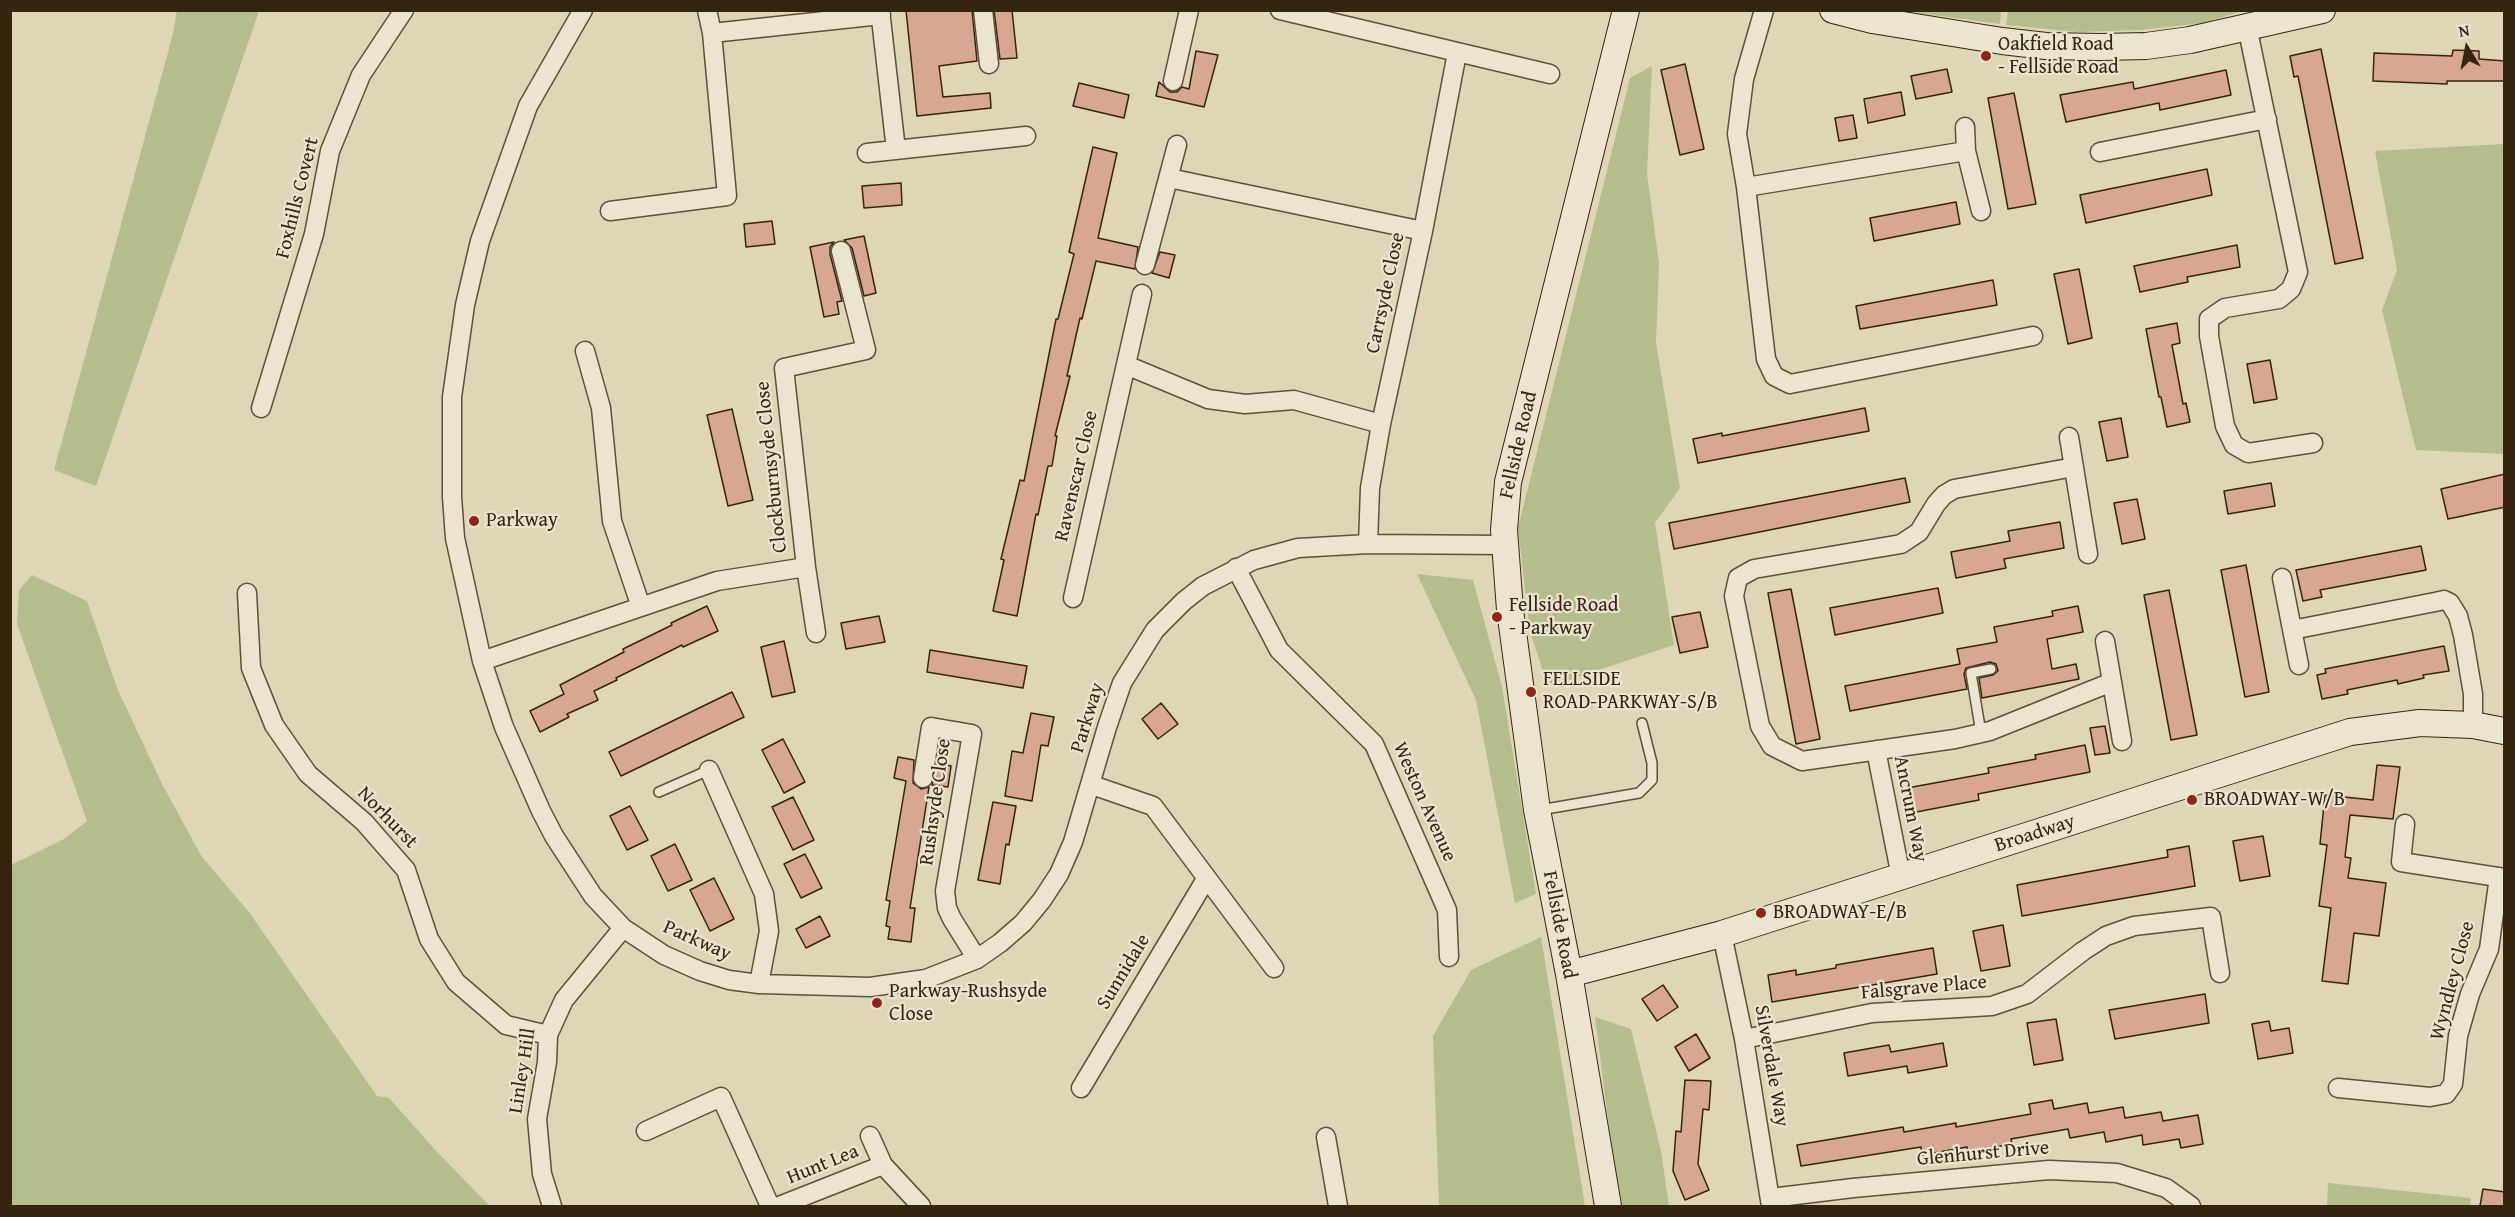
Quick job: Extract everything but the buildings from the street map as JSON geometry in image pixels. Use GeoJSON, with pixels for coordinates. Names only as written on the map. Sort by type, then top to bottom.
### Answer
{"type":"FeatureCollection","features":[{"type":"Feature","properties":{"kind":"street","name":"Foxhills Covert"},"geometry":{"type":"LineString","coordinates":[[261,408],[314,234],[330,151],[361,75],[404,10]]}},
{"type":"Feature","properties":{"kind":"street","name":"Parkway"},"geometry":{"type":"LineString","coordinates":[[583,10],[528,106],[480,241],[465,305],[452,397],[452,497],[455,538],[482,661],[516,757],[554,836],[593,896],[623,928],[664,955],[700,971],[729,980],[759,984],[870,987],[926,979],[976,959],[1000,944],[1023,923],[1059,874],[1073,842],[1092,785],[1107,727],[1122,684],[1149,639],[1167,616],[1203,586],[1236,568],[1274,553],[1322,546],[1505,545]]}},
{"type":"Feature","properties":{"kind":"street"},"geometry":{"type":"LineString","coordinates":[[610,210],[727,196],[707,10]]}},
{"type":"Feature","properties":{"kind":"street"},"geometry":{"type":"LineString","coordinates":[[983,10],[988,64]]}},
{"type":"Feature","properties":{"kind":"street"},"geometry":{"type":"LineString","coordinates":[[1173,81],[1189,10]]}},
{"type":"Feature","properties":{"kind":"street"},"geometry":{"type":"LineString","coordinates":[[1280,10],[1550,74]]}},
{"type":"Feature","properties":{"kind":"street","name":"Fellside Road"},"geometry":{"type":"LineString","coordinates":[[1608,1206],[1569,974],[1537,810],[1510,610],[1505,545],[1505,506],[1508,482],[1626,10]]}},
{"type":"Feature","properties":{"kind":"street"},"geometry":{"type":"LineString","coordinates":[[1764,10],[1744,79],[1737,134],[1746,187],[1766,359],[1774,376],[1790,384],[2033,336]]}},
{"type":"Feature","properties":{"kind":"street"},"geometry":{"type":"LineString","coordinates":[[1833,10],[1872,20],[2046,46],[2146,45],[2190,40],[2322,10]]}},
{"type":"Feature","properties":{"kind":"street"},"geometry":{"type":"LineString","coordinates":[[711,33],[880,13],[896,150]]}},
{"type":"Feature","properties":{"kind":"street"},"geometry":{"type":"LineString","coordinates":[[2247,26],[2298,272],[2291,289],[2279,299],[2226,308],[2209,319],[2209,336],[2225,426],[2234,445],[2248,453],[2313,443]]}},
{"type":"Feature","properties":{"kind":"street","name":"Carrsyde Close"},"geometry":{"type":"LineString","coordinates":[[1368,544],[1370,488],[1381,424],[1423,231],[1457,53]]}},
{"type":"Feature","properties":{"kind":"street"},"geometry":{"type":"LineString","coordinates":[[2100,153],[2266,119]]}},
{"type":"Feature","properties":{"kind":"street"},"geometry":{"type":"LineString","coordinates":[[1965,127],[1966,151],[1981,211]]}},
{"type":"Feature","properties":{"kind":"street"},"geometry":{"type":"LineString","coordinates":[[867,153],[1026,136]]}},
{"type":"Feature","properties":{"kind":"street"},"geometry":{"type":"LineString","coordinates":[[1145,265],[1177,146]]}},
{"type":"Feature","properties":{"kind":"street"},"geometry":{"type":"LineString","coordinates":[[1746,187],[1966,151]]}},
{"type":"Feature","properties":{"kind":"street"},"geometry":{"type":"LineString","coordinates":[[1169,178],[1423,231]]}},
{"type":"Feature","properties":{"kind":"street","name":"Clockburnsyde Close"},"geometry":{"type":"LineString","coordinates":[[816,633],[806,567],[784,368],[866,350],[842,251]]}},
{"type":"Feature","properties":{"kind":"street","name":"Ravenscar Close"},"geometry":{"type":"LineString","coordinates":[[1073,598],[1142,294]]}},
{"type":"Feature","properties":{"kind":"street"},"geometry":{"type":"LineString","coordinates":[[585,351],[601,408],[612,521],[641,607]]}},
{"type":"Feature","properties":{"kind":"street"},"geometry":{"type":"LineString","coordinates":[[1126,365],[1208,399],[1245,404],[1294,400],[1381,424]]}},
{"type":"Feature","properties":{"kind":"street"},"geometry":{"type":"LineString","coordinates":[[2069,437],[2088,554]]}},
{"type":"Feature","properties":{"kind":"street"},"geometry":{"type":"LineString","coordinates":[[2073,467],[1954,489],[1936,504],[1919,532],[1901,544],[1754,569],[1738,578],[1734,596],[1760,726],[1772,746],[1802,761],[1982,733],[2112,682]]}},
{"type":"Feature","properties":{"kind":"street","name":"Clockburnsyde Close"},"geometry":{"type":"LineString","coordinates":[[482,661],[717,581],[806,567]]}},
{"type":"Feature","properties":{"kind":"street","name":"Weston Avenue"},"geometry":{"type":"LineString","coordinates":[[1236,568],[1279,650],[1374,744],[1447,910],[1449,957]]}},
{"type":"Feature","properties":{"kind":"street"},"geometry":{"type":"LineString","coordinates":[[2282,578],[2299,665]]}},
{"type":"Feature","properties":{"kind":"street","name":"Norhurst"},"geometry":{"type":"LineString","coordinates":[[247,592],[251,668],[274,725],[308,774],[364,822],[406,870],[429,939],[456,982],[506,1025],[548,1035]]}},
{"type":"Feature","properties":{"kind":"street"},"geometry":{"type":"LineString","coordinates":[[2292,630],[2444,600],[2450,603],[2458,616],[2463,635],[2473,694],[2473,725]]}},
{"type":"Feature","properties":{"kind":"street"},"geometry":{"type":"LineString","coordinates":[[2105,641],[2122,741]]}},
{"type":"Feature","properties":{"kind":"street","name":"Broadway"},"geometry":{"type":"LineString","coordinates":[[1569,974],[1722,934],[2350,732],[2420,723],[2473,725],[2505,731]]}},
{"type":"Feature","properties":{"kind":"street","name":"Rushsyde Close"},"geometry":{"type":"LineString","coordinates":[[923,778],[931,727],[972,734],[945,891],[947,908],[952,919],[976,959]]}},
{"type":"Feature","properties":{"kind":"street","name":"Ancrum Way"},"geometry":{"type":"LineString","coordinates":[[1876,750],[1900,877]]}},
{"type":"Feature","properties":{"kind":"street"},"geometry":{"type":"LineString","coordinates":[[709,770],[764,894],[769,932],[759,984]]}},
{"type":"Feature","properties":{"kind":"street"},"geometry":{"type":"LineString","coordinates":[[1092,785],[1152,806],[1274,968]]}},
{"type":"Feature","properties":{"kind":"street","name":"Wyndley Close"},"geometry":{"type":"LineString","coordinates":[[2338,1088],[2430,1097],[2446,1094],[2452,1084],[2458,1036],[2470,994],[2489,949],[2502,878],[2401,862],[2405,824]]}},
{"type":"Feature","properties":{"kind":"street","name":"Sunnidale"},"geometry":{"type":"LineString","coordinates":[[1081,1088],[1206,879]]}},
{"type":"Feature","properties":{"kind":"street","name":"Falsgrave Place"},"geometry":{"type":"LineString","coordinates":[[1744,1039],[1872,1013],[1992,1006],[2028,994],[2082,951],[2106,936],[2134,926],[2211,917],[2220,973]]}},
{"type":"Feature","properties":{"kind":"street","name":"Linley Hill"},"geometry":{"type":"LineString","coordinates":[[552,1206],[542,1174],[537,1119],[547,1062],[548,1035],[564,1000],[623,928]]}},
{"type":"Feature","properties":{"kind":"street","name":"Silverdale Way"},"geometry":{"type":"LineString","coordinates":[[1722,934],[1744,1039],[1771,1202]]}},
{"type":"Feature","properties":{"kind":"street"},"geometry":{"type":"LineString","coordinates":[[646,1131],[721,1097],[770,1206]]}},
{"type":"Feature","properties":{"kind":"street"},"geometry":{"type":"LineString","coordinates":[[870,1136],[883,1165],[921,1206]]}},
{"type":"Feature","properties":{"kind":"street"},"geometry":{"type":"LineString","coordinates":[[1326,1137],[1338,1206]]}},
{"type":"Feature","properties":{"kind":"street","name":"Hunt Lea"},"geometry":{"type":"LineString","coordinates":[[779,1206],[883,1165]]}},
{"type":"Feature","properties":{"kind":"street","name":"Glenhurst Drive"},"geometry":{"type":"LineString","coordinates":[[1771,1202],[1853,1188],[2049,1170],[2117,1173],[2166,1188],[2191,1206]]}},
{"type":"Feature","properties":{"kind":"lane"},"geometry":{"type":"LineString","coordinates":[[1982,733],[1971,673],[1991,669]]}},
{"type":"Feature","properties":{"kind":"lane"},"geometry":{"type":"LineString","coordinates":[[1537,810],[1639,793],[1652,780],[1652,763],[1642,723]]}},
{"type":"Feature","properties":{"kind":"lane"},"geometry":{"type":"LineString","coordinates":[[659,792],[709,770]]}},
{"type":"Feature","properties":{"kind":"green space"},"geometry":{"type":"Polygon","coordinates":[[[177,10],[259,11],[96,486],[54,470],[173,34],[177,10]]]}},
{"type":"Feature","properties":{"kind":"green space"},"geometry":{"type":"Polygon","coordinates":[[[2001,10],[2000,24],[1903,11],[2001,10]]]}},
{"type":"Feature","properties":{"kind":"green space"},"geometry":{"type":"Polygon","coordinates":[[[2008,10],[2243,11],[2203,23],[2141,30],[2078,32],[2006,25],[2008,10]]]}},
{"type":"Feature","properties":{"kind":"green space"},"geometry":{"type":"Polygon","coordinates":[[[1652,66],[1647,174],[1659,263],[1656,343],[1680,488],[1655,523],[1674,645],[1548,687],[1530,631],[1518,528],[1630,78],[1652,66]]]}},
{"type":"Feature","properties":{"kind":"green space"},"geometry":{"type":"Polygon","coordinates":[[[2504,144],[2504,454],[2416,450],[2382,310],[2397,270],[2375,151],[2504,144]]]}},
{"type":"Feature","properties":{"kind":"green space"},"geometry":{"type":"Polygon","coordinates":[[[1417,574],[1473,580],[1502,687],[1536,894],[1515,903],[1476,700],[1417,574]]]}},
{"type":"Feature","properties":{"kind":"green space"},"geometry":{"type":"Polygon","coordinates":[[[32,575],[87,601],[117,688],[163,786],[202,857],[249,912],[377,1096],[389,1098],[437,1152],[490,1206],[11,1206],[11,865],[64,839],[87,821],[17,624],[19,590],[32,575]]]}},
{"type":"Feature","properties":{"kind":"green space"},"geometry":{"type":"Polygon","coordinates":[[[1541,937],[1585,1206],[1439,1206],[1433,1036],[1471,970],[1541,937]]]}},
{"type":"Feature","properties":{"kind":"green space"},"geometry":{"type":"Polygon","coordinates":[[[1595,1017],[1631,1029],[1661,1151],[1669,1206],[1619,1206],[1595,1017]]]}},
{"type":"Feature","properties":{"kind":"green space"},"geometry":{"type":"Polygon","coordinates":[[[2328,1183],[2471,1198],[2470,1206],[2327,1206],[2328,1183]]]}},
{"type":"Feature","properties":{"kind":"place","name":"Oakfield Road - Fellside Road"},"geometry":{"type":"Point","coordinates":[1986,56]}},
{"type":"Feature","properties":{"kind":"place","name":"Parkway"},"geometry":{"type":"Point","coordinates":[474,521]}},
{"type":"Feature","properties":{"kind":"place","name":"Fellside Road - Parkway"},"geometry":{"type":"Point","coordinates":[1497,617]}},
{"type":"Feature","properties":{"kind":"place","name":"FELLSIDE ROAD-PARKWAY-S/B"},"geometry":{"type":"Point","coordinates":[1531,692]}},
{"type":"Feature","properties":{"kind":"place","name":"BROADWAY-W/B"},"geometry":{"type":"Point","coordinates":[2192,800]}},
{"type":"Feature","properties":{"kind":"place","name":"BROADWAY-E/B"},"geometry":{"type":"Point","coordinates":[1761,913]}},
{"type":"Feature","properties":{"kind":"place","name":"Parkway-Rushsyde Close"},"geometry":{"type":"Point","coordinates":[877,1003]}}]}
